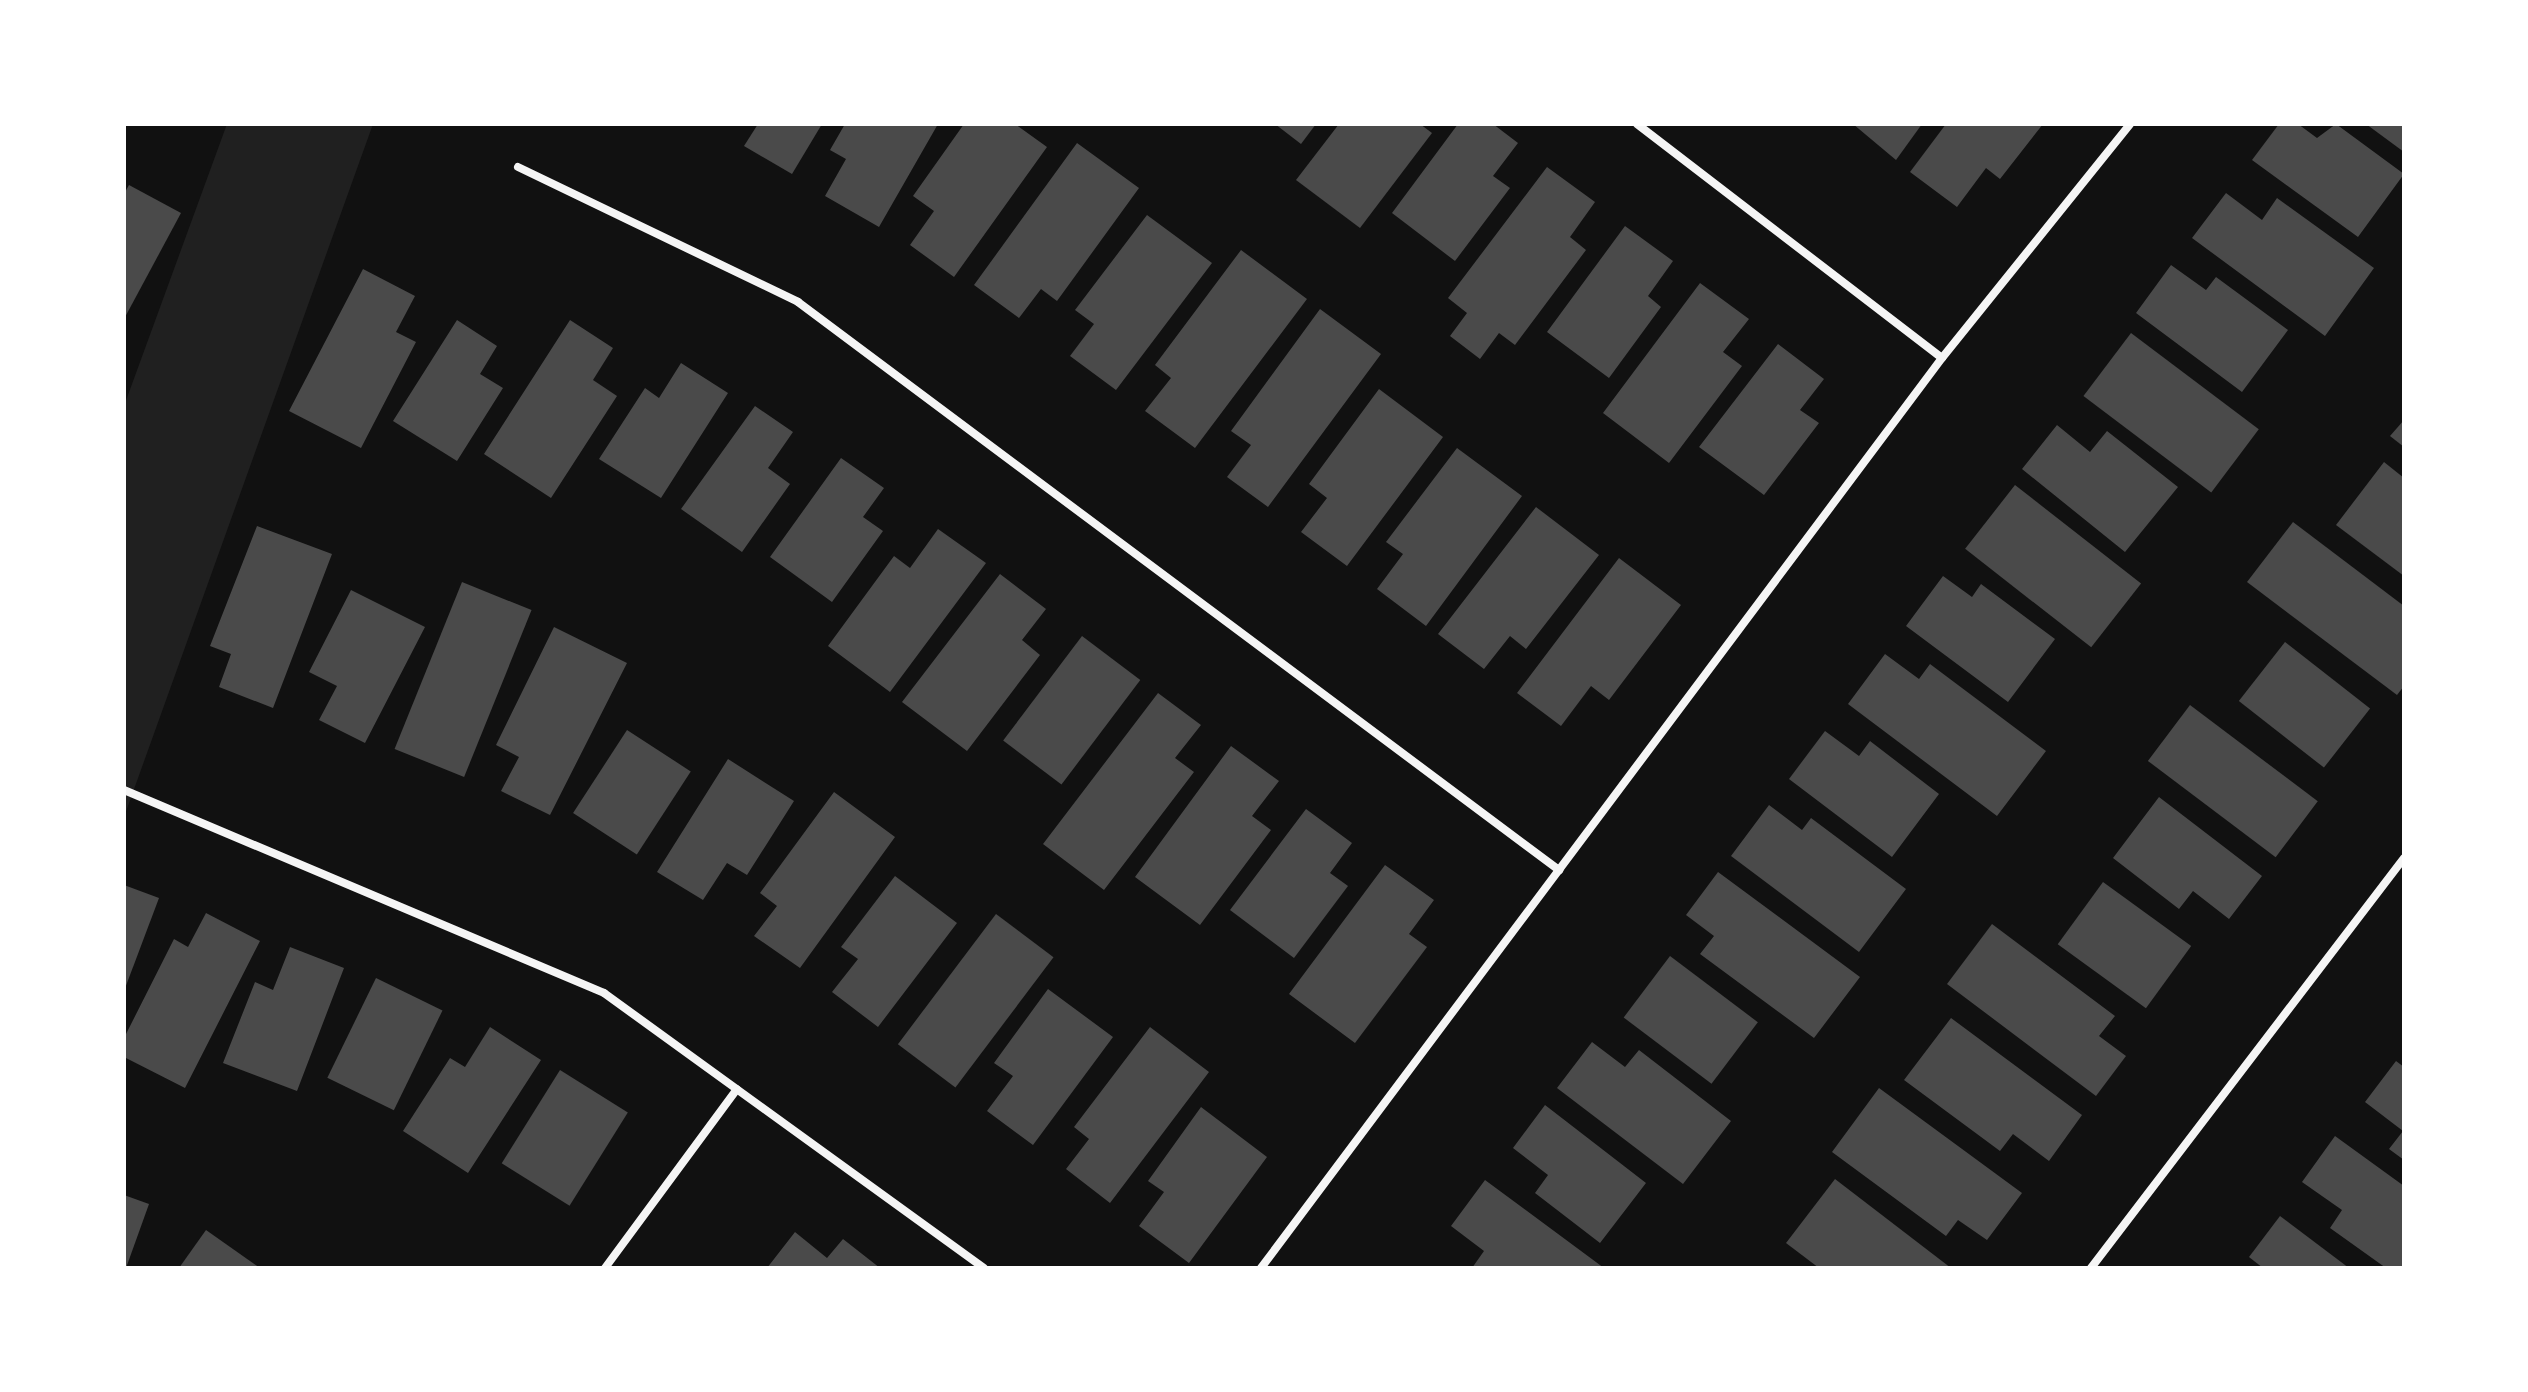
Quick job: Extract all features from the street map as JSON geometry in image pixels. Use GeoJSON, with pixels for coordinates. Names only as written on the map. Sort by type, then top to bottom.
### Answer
{"type":"FeatureCollection","features":[{"type":"Feature","properties":{"kind":"street"},"geometry":{"type":"LineString","coordinates":[[1637,124],[1942,358]]}},
{"type":"Feature","properties":{"kind":"street"},"geometry":{"type":"LineString","coordinates":[[1261,1268],[1942,358],[2130,124]]}},
{"type":"Feature","properties":{"kind":"street"},"geometry":{"type":"LineString","coordinates":[[518,167],[798,302],[1559,870]]}},
{"type":"Feature","properties":{"kind":"street"},"geometry":{"type":"LineString","coordinates":[[124,790],[604,993],[984,1268]]}},
{"type":"Feature","properties":{"kind":"street"},"geometry":{"type":"LineString","coordinates":[[2091,1268],[2404,858]]}},
{"type":"Feature","properties":{"kind":"street"},"geometry":{"type":"LineString","coordinates":[[605,1268],[737,1089]]}},
{"type":"Feature","properties":{"kind":"shaded area"},"geometry":{"type":"Polygon","coordinates":[[[227,124],[373,124],[124,817],[124,406],[227,124]]]}},
{"type":"Feature","properties":{"kind":"building"},"geometry":{"type":"Polygon","coordinates":[[[758,124],[822,124],[792,174],[744,146],[758,124]]]}},
{"type":"Feature","properties":{"kind":"building"},"geometry":{"type":"Polygon","coordinates":[[[845,124],[938,124],[879,227],[825,196],[846,159],[830,150],[845,124]]]}},
{"type":"Feature","properties":{"kind":"building"},"geometry":{"type":"Polygon","coordinates":[[[964,124],[1015,124],[1047,147],[954,277],[910,245],[934,211],[913,196],[964,124]]]}},
{"type":"Feature","properties":{"kind":"building"},"geometry":{"type":"Polygon","coordinates":[[[1275,124],[1316,124],[1301,144],[1275,124]]]}},
{"type":"Feature","properties":{"kind":"building"},"geometry":{"type":"Polygon","coordinates":[[[1339,124],[1420,124],[1432,133],[1360,228],[1296,180],[1339,124]]]}},
{"type":"Feature","properties":{"kind":"building"},"geometry":{"type":"Polygon","coordinates":[[[1458,124],[1493,124],[1518,143],[1493,176],[1510,188],[1455,261],[1392,213],[1458,124]]]}},
{"type":"Feature","properties":{"kind":"building"},"geometry":{"type":"Polygon","coordinates":[[[1853,124],[1922,124],[1896,160],[1853,124]]]}},
{"type":"Feature","properties":{"kind":"building"},"geometry":{"type":"Polygon","coordinates":[[[1946,124],[2043,124],[2000,179],[1986,168],[1957,207],[1910,172],[1946,124]]]}},
{"type":"Feature","properties":{"kind":"building"},"geometry":{"type":"Polygon","coordinates":[[[2279,124],[2298,124],[2317,138],[2336,124],[2404,174],[2358,237],[2252,160],[2279,124]]]}},
{"type":"Feature","properties":{"kind":"building"},"geometry":{"type":"Polygon","coordinates":[[[2366,124],[2404,124],[2404,152],[2366,124]]]}},
{"type":"Feature","properties":{"kind":"building"},"geometry":{"type":"Polygon","coordinates":[[[1077,143],[1139,188],[1057,301],[1041,289],[1019,318],[974,285],[1077,143]]]}},
{"type":"Feature","properties":{"kind":"building"},"geometry":{"type":"Polygon","coordinates":[[[1547,167],[1595,202],[1570,237],[1586,250],[1515,345],[1499,333],[1480,359],[1450,336],[1467,313],[1448,298],[1547,167]]]}},
{"type":"Feature","properties":{"kind":"building"},"geometry":{"type":"Polygon","coordinates":[[[129,185],[181,213],[124,319],[124,194],[129,185]]]}},
{"type":"Feature","properties":{"kind":"building"},"geometry":{"type":"Polygon","coordinates":[[[2226,193],[2262,220],[2277,198],[2374,268],[2325,336],[2192,238],[2226,193]]]}},
{"type":"Feature","properties":{"kind":"building"},"geometry":{"type":"Polygon","coordinates":[[[1147,215],[1212,263],[1116,390],[1070,356],[1094,324],[1075,310],[1147,215]]]}},
{"type":"Feature","properties":{"kind":"building"},"geometry":{"type":"Polygon","coordinates":[[[1625,226],[1673,261],[1648,296],[1661,307],[1609,378],[1547,332],[1625,226]]]}},
{"type":"Feature","properties":{"kind":"building"},"geometry":{"type":"Polygon","coordinates":[[[1241,250],[1307,299],[1195,448],[1145,411],[1171,378],[1155,365],[1241,250]]]}},
{"type":"Feature","properties":{"kind":"building"},"geometry":{"type":"Polygon","coordinates":[[[2171,265],[2206,290],[2216,277],[2288,330],[2242,392],[2136,313],[2171,265]]]}},
{"type":"Feature","properties":{"kind":"building"},"geometry":{"type":"Polygon","coordinates":[[[363,269],[415,296],[396,332],[416,342],[361,448],[289,411],[363,269]]]}},
{"type":"Feature","properties":{"kind":"building"},"geometry":{"type":"Polygon","coordinates":[[[1700,283],[1749,319],[1723,352],[1742,366],[1669,463],[1603,413],[1700,283]]]}},
{"type":"Feature","properties":{"kind":"building"},"geometry":{"type":"Polygon","coordinates":[[[1320,309],[1381,354],[1268,507],[1227,477],[1251,445],[1231,431],[1320,309]]]}},
{"type":"Feature","properties":{"kind":"building"},"geometry":{"type":"Polygon","coordinates":[[[457,320],[497,346],[480,374],[503,388],[457,461],[393,421],[457,320]]]}},
{"type":"Feature","properties":{"kind":"building"},"geometry":{"type":"Polygon","coordinates":[[[570,320],[613,348],[593,380],[617,396],[551,498],[484,454],[570,320]]]}},
{"type":"Feature","properties":{"kind":"building"},"geometry":{"type":"Polygon","coordinates":[[[2131,333],[2259,429],[2211,492],[2083,396],[2131,333]]]}},
{"type":"Feature","properties":{"kind":"building"},"geometry":{"type":"Polygon","coordinates":[[[1778,344],[1824,379],[1800,410],[1819,423],[1764,495],[1699,447],[1778,344]]]}},
{"type":"Feature","properties":{"kind":"building"},"geometry":{"type":"Polygon","coordinates":[[[681,363],[728,393],[661,498],[599,459],[645,388],[659,398],[681,363]]]}},
{"type":"Feature","properties":{"kind":"building"},"geometry":{"type":"Polygon","coordinates":[[[1379,389],[1443,437],[1347,566],[1301,532],[1327,498],[1309,484],[1379,389]]]}},
{"type":"Feature","properties":{"kind":"building"},"geometry":{"type":"Polygon","coordinates":[[[755,406],[793,432],[768,468],[790,484],[742,552],[681,509],[755,406]]]}},
{"type":"Feature","properties":{"kind":"building"},"geometry":{"type":"Polygon","coordinates":[[[2404,420],[2404,447],[2390,436],[2404,420]]]}},
{"type":"Feature","properties":{"kind":"building"},"geometry":{"type":"Polygon","coordinates":[[[2057,425],[2090,452],[2107,431],[2178,487],[2125,552],[2022,469],[2057,425]]]}},
{"type":"Feature","properties":{"kind":"building"},"geometry":{"type":"Polygon","coordinates":[[[1457,448],[1522,496],[1426,626],[1377,589],[1403,554],[1386,542],[1457,448]]]}},
{"type":"Feature","properties":{"kind":"building"},"geometry":{"type":"Polygon","coordinates":[[[841,458],[884,488],[863,517],[883,531],[832,602],[770,557],[841,458]]]}},
{"type":"Feature","properties":{"kind":"building"},"geometry":{"type":"Polygon","coordinates":[[[2384,462],[2404,478],[2404,576],[2336,525],[2384,462]]]}},
{"type":"Feature","properties":{"kind":"building"},"geometry":{"type":"Polygon","coordinates":[[[2015,485],[2141,584],[2091,647],[1965,549],[2015,485]]]}},
{"type":"Feature","properties":{"kind":"building"},"geometry":{"type":"Polygon","coordinates":[[[1536,507],[1599,555],[1526,649],[1510,636],[1484,669],[1438,634],[1536,507]]]}},
{"type":"Feature","properties":{"kind":"building"},"geometry":{"type":"Polygon","coordinates":[[[2293,522],[2404,606],[2404,686],[2397,695],[2247,582],[2293,522]]]}},
{"type":"Feature","properties":{"kind":"building"},"geometry":{"type":"Polygon","coordinates":[[[257,526],[332,554],[273,708],[219,687],[231,654],[210,646],[257,526]]]}},
{"type":"Feature","properties":{"kind":"building"},"geometry":{"type":"Polygon","coordinates":[[[938,529],[986,563],[890,692],[828,646],[894,556],[910,568],[938,529]]]}},
{"type":"Feature","properties":{"kind":"building"},"geometry":{"type":"Polygon","coordinates":[[[1619,558],[1681,605],[1609,700],[1591,686],[1561,726],[1517,693],[1619,558]]]}},
{"type":"Feature","properties":{"kind":"building"},"geometry":{"type":"Polygon","coordinates":[[[1000,574],[1046,609],[1022,640],[1040,655],[967,751],[902,702],[1000,574]]]}},
{"type":"Feature","properties":{"kind":"building"},"geometry":{"type":"Polygon","coordinates":[[[1943,576],[1972,597],[1981,584],[2055,639],[2008,702],[1906,626],[1943,576]]]}},
{"type":"Feature","properties":{"kind":"building"},"geometry":{"type":"Polygon","coordinates":[[[462,582],[532,610],[464,777],[395,749],[462,582]]]}},
{"type":"Feature","properties":{"kind":"building"},"geometry":{"type":"Polygon","coordinates":[[[351,590],[425,627],[365,743],[319,720],[337,686],[309,672],[351,590]]]}},
{"type":"Feature","properties":{"kind":"building"},"geometry":{"type":"Polygon","coordinates":[[[554,627],[627,663],[550,815],[501,791],[519,757],[496,745],[554,627]]]}},
{"type":"Feature","properties":{"kind":"building"},"geometry":{"type":"Polygon","coordinates":[[[1082,636],[1140,680],[1061,785],[1003,741],[1082,636]]]}},
{"type":"Feature","properties":{"kind":"building"},"geometry":{"type":"Polygon","coordinates":[[[2285,642],[2370,708],[2324,768],[2239,701],[2285,642]]]}},
{"type":"Feature","properties":{"kind":"building"},"geometry":{"type":"Polygon","coordinates":[[[1885,654],[1919,679],[1930,664],[2046,751],[1997,816],[1848,704],[1885,654]]]}},
{"type":"Feature","properties":{"kind":"building"},"geometry":{"type":"Polygon","coordinates":[[[1158,693],[1201,725],[1175,758],[1194,772],[1104,890],[1043,844],[1158,693]]]}},
{"type":"Feature","properties":{"kind":"building"},"geometry":{"type":"Polygon","coordinates":[[[2190,705],[2318,801],[2276,857],[2148,761],[2190,705]]]}},
{"type":"Feature","properties":{"kind":"building"},"geometry":{"type":"Polygon","coordinates":[[[627,730],[691,771],[637,854],[573,813],[627,730]]]}},
{"type":"Feature","properties":{"kind":"building"},"geometry":{"type":"Polygon","coordinates":[[[1825,731],[1859,756],[1870,741],[1939,794],[1892,857],[1789,779],[1825,731]]]}},
{"type":"Feature","properties":{"kind":"building"},"geometry":{"type":"Polygon","coordinates":[[[1231,746],[1279,781],[1252,816],[1271,830],[1200,925],[1135,877],[1231,746]]]}},
{"type":"Feature","properties":{"kind":"building"},"geometry":{"type":"Polygon","coordinates":[[[728,759],[794,801],[747,875],[727,863],[703,900],[657,872],[728,759]]]}},
{"type":"Feature","properties":{"kind":"building"},"geometry":{"type":"Polygon","coordinates":[[[834,792],[895,837],[800,968],[754,936],[777,906],[760,893],[834,792]]]}},
{"type":"Feature","properties":{"kind":"building"},"geometry":{"type":"Polygon","coordinates":[[[2159,797],[2262,876],[2229,919],[2193,891],[2179,909],[2113,858],[2159,797]]]}},
{"type":"Feature","properties":{"kind":"building"},"geometry":{"type":"Polygon","coordinates":[[[1769,805],[1802,830],[1811,818],[1906,889],[1859,952],[1731,856],[1769,805]]]}},
{"type":"Feature","properties":{"kind":"building"},"geometry":{"type":"Polygon","coordinates":[[[1306,809],[1352,843],[1330,873],[1348,886],[1294,958],[1230,910],[1306,809]]]}},
{"type":"Feature","properties":{"kind":"building"},"geometry":{"type":"Polygon","coordinates":[[[1385,865],[1434,900],[1409,934],[1427,947],[1355,1043],[1289,994],[1385,865]]]}},
{"type":"Feature","properties":{"kind":"building"},"geometry":{"type":"Polygon","coordinates":[[[1718,872],[1860,977],[1814,1038],[1700,954],[1714,936],[1686,915],[1718,872]]]}},
{"type":"Feature","properties":{"kind":"building"},"geometry":{"type":"Polygon","coordinates":[[[895,876],[957,923],[878,1027],[832,992],[858,959],[841,947],[895,876]]]}},
{"type":"Feature","properties":{"kind":"building"},"geometry":{"type":"Polygon","coordinates":[[[2103,882],[2191,946],[2146,1008],[2058,944],[2103,882]]]}},
{"type":"Feature","properties":{"kind":"building"},"geometry":{"type":"Polygon","coordinates":[[[124,885],[159,898],[124,991],[124,885]]]}},
{"type":"Feature","properties":{"kind":"building"},"geometry":{"type":"Polygon","coordinates":[[[206,913],[260,941],[185,1088],[124,1057],[124,1038],[174,939],[188,947],[206,913]]]}},
{"type":"Feature","properties":{"kind":"building"},"geometry":{"type":"Polygon","coordinates":[[[996,914],[1054,957],[955,1088],[898,1044],[996,914]]]}},
{"type":"Feature","properties":{"kind":"building"},"geometry":{"type":"Polygon","coordinates":[[[1992,924],[2115,1016],[2099,1036],[2126,1056],[2096,1096],[1947,984],[1992,924]]]}},
{"type":"Feature","properties":{"kind":"building"},"geometry":{"type":"Polygon","coordinates":[[[290,947],[344,968],[297,1091],[223,1063],[255,982],[273,990],[290,947]]]}},
{"type":"Feature","properties":{"kind":"building"},"geometry":{"type":"Polygon","coordinates":[[[1670,956],[1758,1022],[1712,1084],[1624,1017],[1670,956]]]}},
{"type":"Feature","properties":{"kind":"building"},"geometry":{"type":"Polygon","coordinates":[[[376,978],[443,1010],[394,1110],[327,1078],[376,978]]]}},
{"type":"Feature","properties":{"kind":"building"},"geometry":{"type":"Polygon","coordinates":[[[1048,989],[1113,1037],[1033,1145],[987,1111],[1013,1076],[994,1063],[1048,989]]]}},
{"type":"Feature","properties":{"kind":"building"},"geometry":{"type":"Polygon","coordinates":[[[1951,1018],[2082,1115],[2049,1161],[2013,1134],[2000,1151],[1904,1080],[1951,1018]]]}},
{"type":"Feature","properties":{"kind":"building"},"geometry":{"type":"Polygon","coordinates":[[[490,1027],[541,1060],[468,1173],[403,1131],[450,1058],[465,1067],[490,1027]]]}},
{"type":"Feature","properties":{"kind":"building"},"geometry":{"type":"Polygon","coordinates":[[[1150,1027],[1209,1072],[1110,1203],[1066,1169],[1089,1139],[1074,1127],[1150,1027]]]}},
{"type":"Feature","properties":{"kind":"building"},"geometry":{"type":"Polygon","coordinates":[[[1592,1042],[1625,1067],[1639,1050],[1731,1121],[1683,1184],[1557,1088],[1592,1042]]]}},
{"type":"Feature","properties":{"kind":"building"},"geometry":{"type":"Polygon","coordinates":[[[2396,1061],[2404,1067],[2404,1160],[2389,1149],[2403,1131],[2365,1102],[2396,1061]]]}},
{"type":"Feature","properties":{"kind":"building"},"geometry":{"type":"Polygon","coordinates":[[[560,1070],[628,1112],[570,1206],[502,1163],[560,1070]]]}},
{"type":"Feature","properties":{"kind":"building"},"geometry":{"type":"Polygon","coordinates":[[[1879,1088],[2022,1193],[1987,1240],[1958,1220],[1946,1236],[1832,1152],[1879,1088]]]}},
{"type":"Feature","properties":{"kind":"building"},"geometry":{"type":"Polygon","coordinates":[[[1545,1105],[1646,1183],[1600,1243],[1535,1193],[1548,1175],[1513,1148],[1545,1105]]]}},
{"type":"Feature","properties":{"kind":"building"},"geometry":{"type":"Polygon","coordinates":[[[1201,1107],[1267,1157],[1189,1263],[1139,1226],[1164,1192],[1148,1181],[1201,1107]]]}},
{"type":"Feature","properties":{"kind":"building"},"geometry":{"type":"Polygon","coordinates":[[[2335,1136],[2404,1186],[2404,1268],[2386,1268],[2330,1228],[2342,1210],[2302,1182],[2335,1136]]]}},
{"type":"Feature","properties":{"kind":"building"},"geometry":{"type":"Polygon","coordinates":[[[1835,1179],[1951,1268],[1819,1268],[1786,1243],[1835,1179]]]}},
{"type":"Feature","properties":{"kind":"building"},"geometry":{"type":"Polygon","coordinates":[[[1485,1180],[1604,1268],[1472,1268],[1484,1251],[1451,1226],[1485,1180]]]}},
{"type":"Feature","properties":{"kind":"building"},"geometry":{"type":"Polygon","coordinates":[[[124,1195],[149,1204],[126,1268],[124,1268],[124,1195]]]}},
{"type":"Feature","properties":{"kind":"building"},"geometry":{"type":"Polygon","coordinates":[[[2280,1216],[2349,1268],[2263,1268],[2249,1257],[2280,1216]]]}},
{"type":"Feature","properties":{"kind":"building"},"geometry":{"type":"Polygon","coordinates":[[[206,1230],[260,1268],[179,1268],[206,1230]]]}},
{"type":"Feature","properties":{"kind":"building"},"geometry":{"type":"Polygon","coordinates":[[[795,1232],[827,1258],[843,1239],[880,1268],[767,1268],[795,1232]]]}}]}
